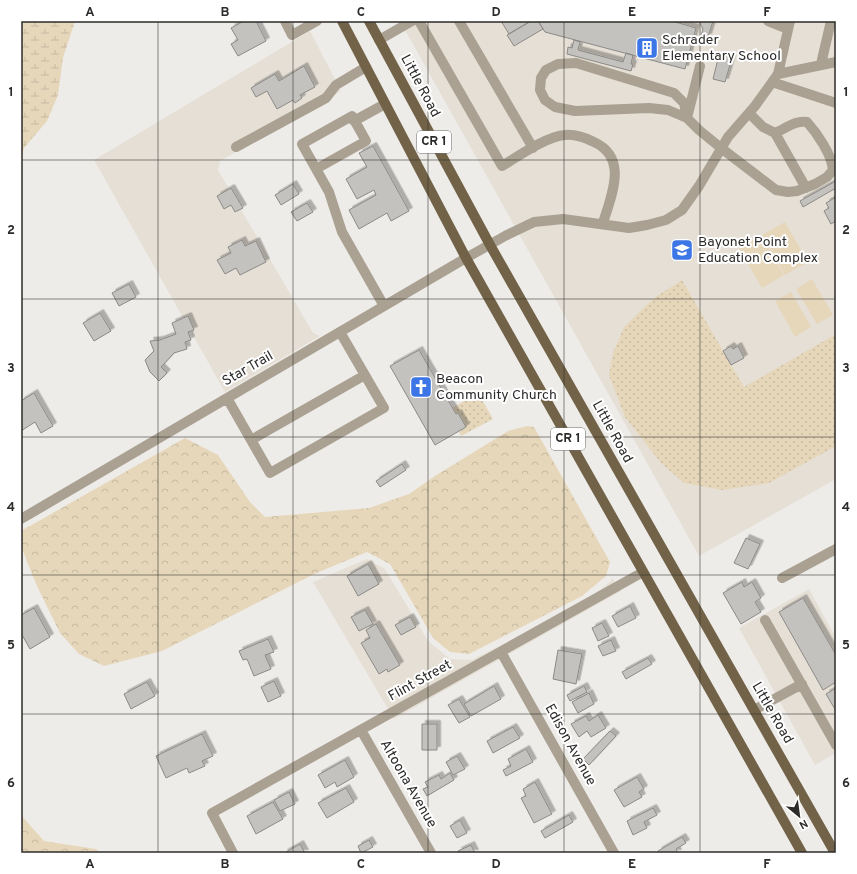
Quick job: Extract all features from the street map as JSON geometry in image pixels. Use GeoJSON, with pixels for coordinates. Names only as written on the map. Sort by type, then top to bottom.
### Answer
{"type":"FeatureCollection","features":[{"type":"Feature","properties":{"kind":"main road","name":"CR 1"},"geometry":{"type":"LineString","coordinates":[[342,21],[466,258],[802,853]]}},
{"type":"Feature","properties":{"kind":"main road","name":"Little Road"},"geometry":{"type":"LineString","coordinates":[[369,21],[490,245],[835,853]]}},
{"type":"Feature","properties":{"kind":"street"},"geometry":{"type":"LineString","coordinates":[[285,21],[292,35],[317,21]]}},
{"type":"Feature","properties":{"kind":"street"},"geometry":{"type":"LineString","coordinates":[[379,40],[412,21]]}},
{"type":"Feature","properties":{"kind":"street"},"geometry":{"type":"LineString","coordinates":[[419,21],[502,166],[549,139],[565,135],[585,138],[600,144],[611,155],[616,172],[614,188],[602,223]]}},
{"type":"Feature","properties":{"kind":"street"},"geometry":{"type":"LineString","coordinates":[[459,21],[533,148]]}},
{"type":"Feature","properties":{"kind":"street"},"geometry":{"type":"LineString","coordinates":[[768,21],[789,25],[775,78]]}},
{"type":"Feature","properties":{"kind":"street"},"geometry":{"type":"LineString","coordinates":[[821,64],[831,21]]}},
{"type":"Feature","properties":{"kind":"street"},"geometry":{"type":"LineString","coordinates":[[775,78],[821,64],[836,62]]}},
{"type":"Feature","properties":{"kind":"street"},"geometry":{"type":"LineString","coordinates":[[687,118],[684,102],[674,93],[576,63],[558,64],[546,70],[541,78],[540,90],[545,100],[555,107],[575,111],[649,108],[668,110],[687,118],[721,148],[776,190],[788,192],[806,188],[827,177],[833,170],[832,162],[807,122],[801,121],[774,134]]}},
{"type":"Feature","properties":{"kind":"street"},"geometry":{"type":"LineString","coordinates":[[687,118],[700,66]]}},
{"type":"Feature","properties":{"kind":"street"},"geometry":{"type":"LineString","coordinates":[[236,147],[326,98],[336,85],[366,67]]}},
{"type":"Feature","properties":{"kind":"street"},"geometry":{"type":"LineString","coordinates":[[775,78],[836,103]]}},
{"type":"Feature","properties":{"kind":"street","name":"Star Trail"},"geometry":{"type":"LineString","coordinates":[[21,519],[466,258],[534,222],[563,219],[602,223],[629,228],[666,220],[682,210],[699,186],[728,136],[749,113],[775,78]]}},
{"type":"Feature","properties":{"kind":"street"},"geometry":{"type":"LineString","coordinates":[[354,121],[385,104]]}},
{"type":"Feature","properties":{"kind":"street"},"geometry":{"type":"LineString","coordinates":[[749,113],[763,127],[774,134],[806,188]]}},
{"type":"Feature","properties":{"kind":"street"},"geometry":{"type":"LineString","coordinates":[[316,169],[366,141],[352,116],[302,144],[316,169],[329,192],[342,232],[384,306]]}},
{"type":"Feature","properties":{"kind":"street"},"geometry":{"type":"LineString","coordinates":[[227,398],[270,473],[384,408],[340,332]]}},
{"type":"Feature","properties":{"kind":"street"},"geometry":{"type":"LineString","coordinates":[[251,440],[365,375]]}},
{"type":"Feature","properties":{"kind":"street"},"geometry":{"type":"LineString","coordinates":[[782,578],[836,549]]}},
{"type":"Feature","properties":{"kind":"street","name":"Flint Street"},"geometry":{"type":"LineString","coordinates":[[233,853],[212,813],[643,572]]}},
{"type":"Feature","properties":{"kind":"street"},"geometry":{"type":"LineString","coordinates":[[765,620],[836,745]]}},
{"type":"Feature","properties":{"kind":"street","name":"Edison Avenue"},"geometry":{"type":"LineString","coordinates":[[501,652],[614,853]]}},
{"type":"Feature","properties":{"kind":"street"},"geometry":{"type":"LineString","coordinates":[[754,710],[802,684]]}},
{"type":"Feature","properties":{"kind":"street","name":"Altoona Avenue"},"geometry":{"type":"LineString","coordinates":[[361,730],[431,853]]}},
{"type":"Feature","properties":{"kind":"shaded area","name":"Bayonet Point Education Complex"},"geometry":{"type":"Polygon","coordinates":[[[400,21],[836,21],[836,479],[699,556],[400,21]]]}},
{"type":"Feature","properties":{"kind":"shaded area"},"geometry":{"type":"Polygon","coordinates":[[[310,31],[341,91],[220,161],[218,170],[313,333],[320,336],[225,392],[94,160],[310,31]]]}},
{"type":"Feature","properties":{"kind":"shaded area"},"geometry":{"type":"Polygon","coordinates":[[[367,559],[385,569],[428,641],[450,659],[472,660],[585,602],[610,582],[612,578],[621,591],[394,719],[313,582],[367,559]]]}},
{"type":"Feature","properties":{"kind":"shaded area"},"geometry":{"type":"Polygon","coordinates":[[[809,589],[836,638],[836,753],[815,765],[739,628],[809,589]]]}},
{"type":"Feature","properties":{"kind":"green space"},"geometry":{"type":"Polygon","coordinates":[[[21,21],[75,21],[63,58],[58,95],[47,121],[24,148],[21,159],[21,21]]]}},
{"type":"Feature","properties":{"kind":"green space"},"geometry":{"type":"Polygon","coordinates":[[[785,222],[808,262],[785,275],[762,235],[785,222]]]}},
{"type":"Feature","properties":{"kind":"green space"},"geometry":{"type":"Polygon","coordinates":[[[761,235],[784,275],[762,288],[739,248],[761,235]]]}},
{"type":"Feature","properties":{"kind":"green space"},"geometry":{"type":"Polygon","coordinates":[[[812,279],[833,315],[817,324],[796,289],[812,279]]]}},
{"type":"Feature","properties":{"kind":"green space"},"geometry":{"type":"Polygon","coordinates":[[[682,280],[744,387],[836,334],[836,446],[769,483],[722,490],[684,483],[661,463],[625,417],[609,375],[613,353],[624,327],[654,298],[682,280]]]}},
{"type":"Feature","properties":{"kind":"green space"},"geometry":{"type":"Polygon","coordinates":[[[791,292],[811,327],[795,337],[775,301],[791,292]]]}},
{"type":"Feature","properties":{"kind":"green space"},"geometry":{"type":"Polygon","coordinates":[[[478,393],[493,419],[461,436],[459,432],[466,427],[458,413],[456,414],[452,408],[478,393]]]}},
{"type":"Feature","properties":{"kind":"green space"},"geometry":{"type":"Polygon","coordinates":[[[527,426],[534,427],[610,562],[606,576],[582,596],[469,654],[450,652],[433,638],[390,564],[367,552],[314,574],[162,651],[104,666],[79,654],[60,633],[36,584],[21,546],[21,531],[185,438],[218,455],[250,502],[265,517],[369,508],[409,494],[435,476],[508,431],[527,426]]]}},
{"type":"Feature","properties":{"kind":"green space"},"geometry":{"type":"Polygon","coordinates":[[[21,815],[44,841],[96,849],[101,853],[21,853],[21,815]]]}},
{"type":"Feature","properties":{"kind":"building"},"geometry":{"type":"Polygon","coordinates":[[[244,21],[256,21],[266,41],[238,56],[231,44],[238,40],[231,28],[244,21]]]}},
{"type":"Feature","properties":{"kind":"building"},"geometry":{"type":"Polygon","coordinates":[[[501,21],[531,21],[509,34],[501,21]]]}},
{"type":"Feature","properties":{"kind":"building"},"geometry":{"type":"Polygon","coordinates":[[[531,21],[538,21],[543,29],[514,46],[507,35],[531,21]]]}},
{"type":"Feature","properties":{"kind":"building","name":"Schrader Elementary School"},"geometry":{"type":"Polygon","coordinates":[[[538,21],[672,21],[696,28],[685,69],[545,32],[538,21]]]}},
{"type":"Feature","properties":{"kind":"building"},"geometry":{"type":"Polygon","coordinates":[[[699,21],[713,21],[708,37],[701,36],[703,29],[699,21]]]}},
{"type":"Feature","properties":{"kind":"building"},"geometry":{"type":"Polygon","coordinates":[[[574,40],[580,42],[578,50],[623,62],[626,53],[633,55],[631,71],[567,54],[568,47],[572,48],[574,40]]]}},
{"type":"Feature","properties":{"kind":"building"},"geometry":{"type":"Polygon","coordinates":[[[719,55],[732,58],[725,82],[713,79],[719,55]]]}},
{"type":"Feature","properties":{"kind":"building"},"geometry":{"type":"Polygon","coordinates":[[[304,66],[315,87],[300,95],[302,98],[295,103],[293,100],[277,109],[267,91],[256,97],[251,88],[275,74],[279,81],[304,66]]]}},
{"type":"Feature","properties":{"kind":"building"},"geometry":{"type":"Polygon","coordinates":[[[373,146],[409,211],[391,221],[387,213],[359,229],[349,210],[376,195],[374,190],[357,199],[346,179],[367,167],[359,153],[373,146]]]}},
{"type":"Feature","properties":{"kind":"building"},"geometry":{"type":"Polygon","coordinates":[[[836,181],[836,188],[803,207],[800,201],[836,181]]]}},
{"type":"Feature","properties":{"kind":"building"},"geometry":{"type":"Polygon","coordinates":[[[293,184],[299,194],[281,205],[275,195],[293,184]]]}},
{"type":"Feature","properties":{"kind":"building"},"geometry":{"type":"Polygon","coordinates":[[[231,188],[243,208],[235,212],[231,205],[224,209],[217,196],[231,188]]]}},
{"type":"Feature","properties":{"kind":"building"},"geometry":{"type":"Polygon","coordinates":[[[836,197],[836,221],[831,224],[824,211],[829,208],[826,203],[836,197]]]}},
{"type":"Feature","properties":{"kind":"building"},"geometry":{"type":"Polygon","coordinates":[[[307,203],[313,212],[297,221],[291,212],[307,203]]]}},
{"type":"Feature","properties":{"kind":"building"},"geometry":{"type":"Polygon","coordinates":[[[242,240],[245,246],[256,241],[266,262],[240,275],[236,268],[225,274],[217,260],[231,253],[228,247],[242,240]]]}},
{"type":"Feature","properties":{"kind":"building"},"geometry":{"type":"Polygon","coordinates":[[[129,284],[136,297],[119,306],[112,293],[129,284]]]}},
{"type":"Feature","properties":{"kind":"building"},"geometry":{"type":"Polygon","coordinates":[[[100,313],[111,331],[94,341],[83,323],[100,313]]]}},
{"type":"Feature","properties":{"kind":"building"},"geometry":{"type":"Polygon","coordinates":[[[188,316],[194,330],[188,332],[191,340],[185,342],[187,349],[174,353],[161,367],[167,373],[159,381],[150,372],[145,360],[154,351],[150,341],[160,340],[176,334],[172,323],[188,316]]]}},
{"type":"Feature","properties":{"kind":"building"},"geometry":{"type":"Polygon","coordinates":[[[731,346],[733,349],[738,346],[744,358],[731,365],[723,351],[731,346]]]}},
{"type":"Feature","properties":{"kind":"building","name":"Beacon Community Church"},"geometry":{"type":"Polygon","coordinates":[[[419,350],[456,414],[458,413],[466,427],[435,445],[390,366],[419,350]]]}},
{"type":"Feature","properties":{"kind":"building"},"geometry":{"type":"Polygon","coordinates":[[[34,393],[53,426],[41,433],[35,422],[21,431],[21,401],[34,393]]]}},
{"type":"Feature","properties":{"kind":"building"},"geometry":{"type":"Polygon","coordinates":[[[402,464],[406,470],[380,487],[376,481],[402,464]]]}},
{"type":"Feature","properties":{"kind":"building"},"geometry":{"type":"Polygon","coordinates":[[[746,538],[760,544],[748,569],[734,563],[746,538]]]}},
{"type":"Feature","properties":{"kind":"building"},"geometry":{"type":"Polygon","coordinates":[[[368,564],[379,584],[358,596],[347,576],[368,564]]]}},
{"type":"Feature","properties":{"kind":"building"},"geometry":{"type":"Polygon","coordinates":[[[742,582],[744,587],[752,582],[761,598],[755,602],[761,612],[741,624],[723,593],[742,582]]]}},
{"type":"Feature","properties":{"kind":"building"},"geometry":{"type":"Polygon","coordinates":[[[803,598],[836,655],[836,682],[823,690],[779,612],[803,598]]]}},
{"type":"Feature","properties":{"kind":"building"},"geometry":{"type":"Polygon","coordinates":[[[630,606],[636,618],[618,627],[612,616],[630,606]]]}},
{"type":"Feature","properties":{"kind":"building"},"geometry":{"type":"Polygon","coordinates":[[[34,608],[50,637],[30,649],[21,633],[21,615],[34,608]]]}},
{"type":"Feature","properties":{"kind":"building"},"geometry":{"type":"Polygon","coordinates":[[[365,610],[373,624],[359,631],[351,617],[365,610]]]}},
{"type":"Feature","properties":{"kind":"building"},"geometry":{"type":"Polygon","coordinates":[[[410,617],[416,627],[401,635],[395,625],[410,617]]]}},
{"type":"Feature","properties":{"kind":"building"},"geometry":{"type":"Polygon","coordinates":[[[602,623],[609,636],[598,641],[592,628],[602,623]]]}},
{"type":"Feature","properties":{"kind":"building"},"geometry":{"type":"Polygon","coordinates":[[[376,624],[400,665],[388,672],[387,669],[379,674],[361,643],[370,638],[366,630],[376,624]]]}},
{"type":"Feature","properties":{"kind":"building"},"geometry":{"type":"Polygon","coordinates":[[[268,639],[274,652],[265,655],[271,669],[254,676],[247,659],[243,660],[239,651],[268,639]]]}},
{"type":"Feature","properties":{"kind":"building"},"geometry":{"type":"Polygon","coordinates":[[[611,640],[616,651],[603,656],[598,646],[611,640]]]}},
{"type":"Feature","properties":{"kind":"building"},"geometry":{"type":"Polygon","coordinates":[[[558,650],[582,654],[576,684],[553,679],[558,650]]]}},
{"type":"Feature","properties":{"kind":"building"},"geometry":{"type":"Polygon","coordinates":[[[648,658],[652,664],[626,679],[622,672],[648,658]]]}},
{"type":"Feature","properties":{"kind":"building"},"geometry":{"type":"Polygon","coordinates":[[[274,681],[281,696],[268,702],[261,687],[274,681]]]}},
{"type":"Feature","properties":{"kind":"building"},"geometry":{"type":"Polygon","coordinates":[[[147,682],[155,696],[131,709],[124,694],[147,682]]]}},
{"type":"Feature","properties":{"kind":"building"},"geometry":{"type":"Polygon","coordinates":[[[494,686],[501,699],[471,716],[464,704],[494,686]]]}},
{"type":"Feature","properties":{"kind":"building"},"geometry":{"type":"Polygon","coordinates":[[[584,686],[587,692],[570,701],[567,695],[584,686]]]}},
{"type":"Feature","properties":{"kind":"building"},"geometry":{"type":"Polygon","coordinates":[[[836,688],[836,711],[826,694],[836,688]]]}},
{"type":"Feature","properties":{"kind":"building"},"geometry":{"type":"Polygon","coordinates":[[[589,693],[594,704],[578,713],[572,702],[589,693]]]}},
{"type":"Feature","properties":{"kind":"building"},"geometry":{"type":"Polygon","coordinates":[[[459,699],[470,717],[459,723],[448,705],[459,699]]]}},
{"type":"Feature","properties":{"kind":"building"},"geometry":{"type":"Polygon","coordinates":[[[598,715],[606,728],[591,737],[587,731],[579,737],[571,724],[586,716],[589,721],[598,715]]]}},
{"type":"Feature","properties":{"kind":"building"},"geometry":{"type":"Polygon","coordinates":[[[422,724],[437,724],[437,750],[422,750],[422,724]]]}},
{"type":"Feature","properties":{"kind":"building"},"geometry":{"type":"Polygon","coordinates":[[[513,727],[520,738],[493,753],[487,741],[513,727]]]}},
{"type":"Feature","properties":{"kind":"building"},"geometry":{"type":"Polygon","coordinates":[[[610,731],[616,736],[589,765],[583,759],[610,731]]]}},
{"type":"Feature","properties":{"kind":"building"},"geometry":{"type":"Polygon","coordinates":[[[202,734],[213,756],[202,761],[205,766],[189,773],[187,768],[166,778],[156,756],[202,734]]]}},
{"type":"Feature","properties":{"kind":"building"},"geometry":{"type":"Polygon","coordinates":[[[526,749],[533,762],[506,776],[503,770],[511,766],[508,759],[526,749]]]}},
{"type":"Feature","properties":{"kind":"building"},"geometry":{"type":"Polygon","coordinates":[[[457,756],[465,769],[453,775],[446,762],[457,756]]]}},
{"type":"Feature","properties":{"kind":"building"},"geometry":{"type":"Polygon","coordinates":[[[345,760],[354,777],[337,787],[335,782],[325,788],[318,775],[345,760]]]}},
{"type":"Feature","properties":{"kind":"building"},"geometry":{"type":"Polygon","coordinates":[[[450,773],[454,780],[427,796],[423,789],[428,787],[425,782],[439,775],[441,779],[450,773]]]}},
{"type":"Feature","properties":{"kind":"building"},"geometry":{"type":"Polygon","coordinates":[[[637,777],[644,789],[639,792],[642,797],[624,807],[614,790],[637,777]]]}},
{"type":"Feature","properties":{"kind":"building"},"geometry":{"type":"Polygon","coordinates":[[[535,782],[552,814],[534,823],[521,798],[526,796],[523,789],[535,782]]]}},
{"type":"Feature","properties":{"kind":"building"},"geometry":{"type":"Polygon","coordinates":[[[346,788],[354,802],[327,818],[318,803],[346,788]]]}},
{"type":"Feature","properties":{"kind":"building"},"geometry":{"type":"Polygon","coordinates":[[[289,792],[295,804],[280,811],[274,800],[289,792]]]}},
{"type":"Feature","properties":{"kind":"building"},"geometry":{"type":"Polygon","coordinates":[[[273,802],[283,819],[256,834],[247,816],[273,802]]]}},
{"type":"Feature","properties":{"kind":"building"},"geometry":{"type":"Polygon","coordinates":[[[653,808],[657,815],[644,822],[647,828],[633,835],[627,821],[653,808]]]}},
{"type":"Feature","properties":{"kind":"building"},"geometry":{"type":"Polygon","coordinates":[[[569,815],[573,822],[545,838],[541,831],[569,815]]]}},
{"type":"Feature","properties":{"kind":"building"},"geometry":{"type":"Polygon","coordinates":[[[460,820],[467,833],[457,838],[450,826],[460,820]]]}},
{"type":"Feature","properties":{"kind":"building"},"geometry":{"type":"Polygon","coordinates":[[[682,837],[686,843],[676,849],[678,853],[659,853],[658,851],[682,837]]]}},
{"type":"Feature","properties":{"kind":"building"},"geometry":{"type":"Polygon","coordinates":[[[369,840],[373,847],[361,853],[358,846],[369,840]]]}},
{"type":"Feature","properties":{"kind":"building"},"geometry":{"type":"Polygon","coordinates":[[[300,844],[305,853],[284,853],[300,844]]]}},
{"type":"Feature","properties":{"kind":"building"},"geometry":{"type":"Polygon","coordinates":[[[471,845],[475,853],[459,853],[458,851],[471,845]]]}},
{"type":"Feature","properties":{"kind":"place","name":"Schrader Elementary School"},"geometry":{"type":"Point","coordinates":[647,48]}},
{"type":"Feature","properties":{"kind":"place","name":"Bayonet Point Education Complex"},"geometry":{"type":"Point","coordinates":[682,250]}},
{"type":"Feature","properties":{"kind":"place","name":"Beacon Community Church"},"geometry":{"type":"Point","coordinates":[421,387]}}]}
